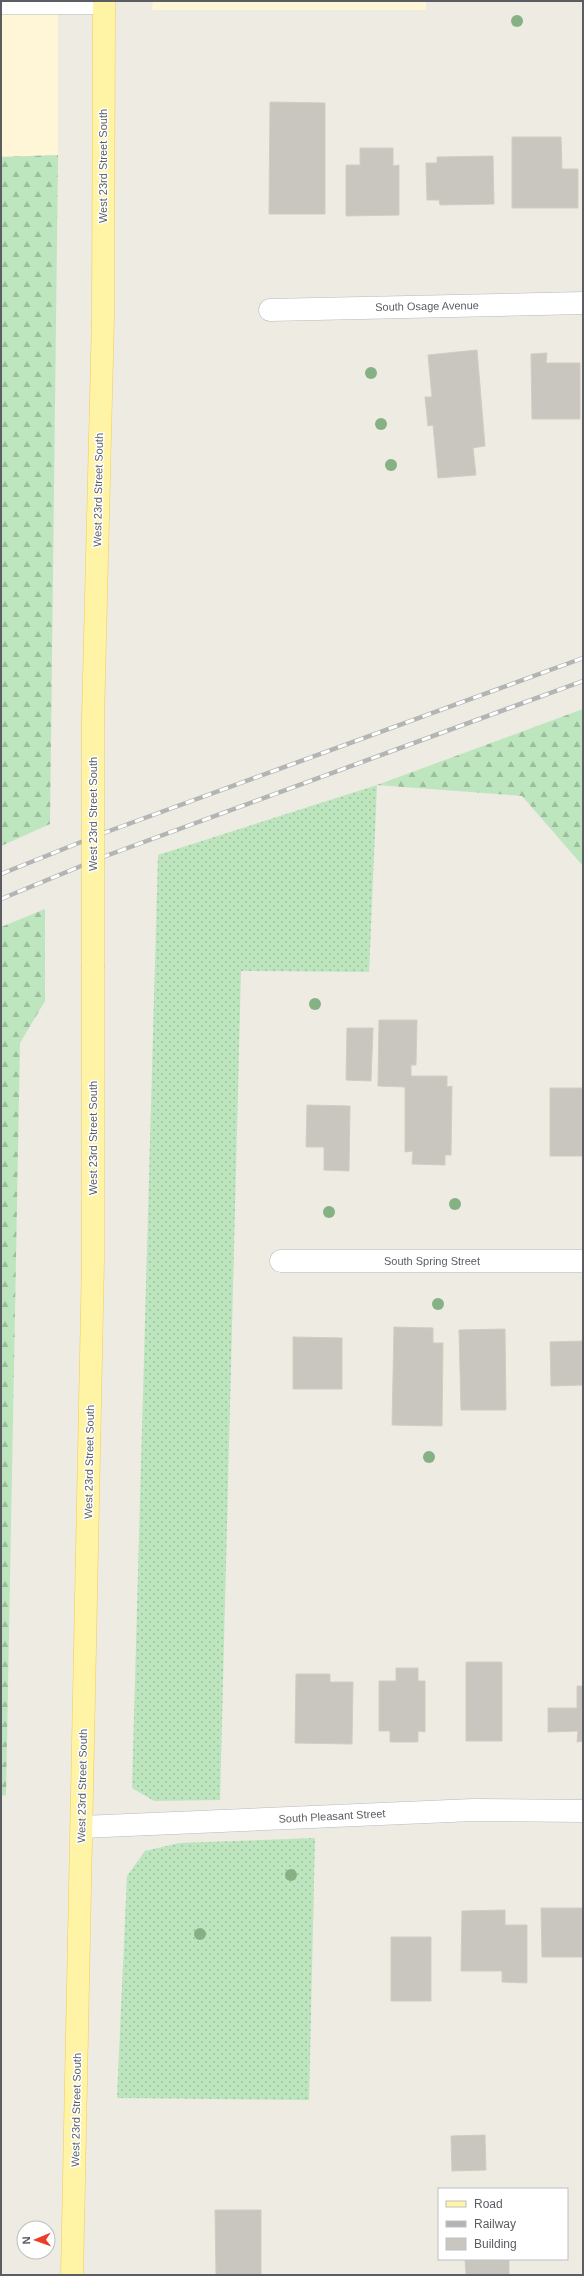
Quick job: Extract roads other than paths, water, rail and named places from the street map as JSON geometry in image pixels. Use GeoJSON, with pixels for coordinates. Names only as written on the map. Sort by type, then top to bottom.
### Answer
{"type":"FeatureCollection","features":[{"type":"Feature","properties":{"kind":"main road","name":"West 23rd Street South"},"geometry":{"type":"LineString","coordinates":[[72,2275],[93,1268],[93,718],[103,317],[104,3]]}},
{"type":"Feature","properties":{"kind":"street","name":"South Osage Avenue"},"geometry":{"type":"LineString","coordinates":[[270,310],[583,303]]}},
{"type":"Feature","properties":{"kind":"street","name":"South Spring Street"},"geometry":{"type":"LineString","coordinates":[[281,1261],[583,1261]]}},
{"type":"Feature","properties":{"kind":"street","name":"South Pleasant Street"},"geometry":{"type":"LineString","coordinates":[[82,1827],[473,1810],[583,1811]]}},
{"type":"Feature","properties":{"kind":"lane"},"geometry":{"type":"LineString","coordinates":[[1,5],[104,3]]}},
{"type":"Feature","properties":{"kind":"railway"},"geometry":{"type":"LineString","coordinates":[[1,874],[101,834],[583,658]]}},
{"type":"Feature","properties":{"kind":"railway"},"geometry":{"type":"LineString","coordinates":[[1,899],[103,857],[583,681]]}}]}
